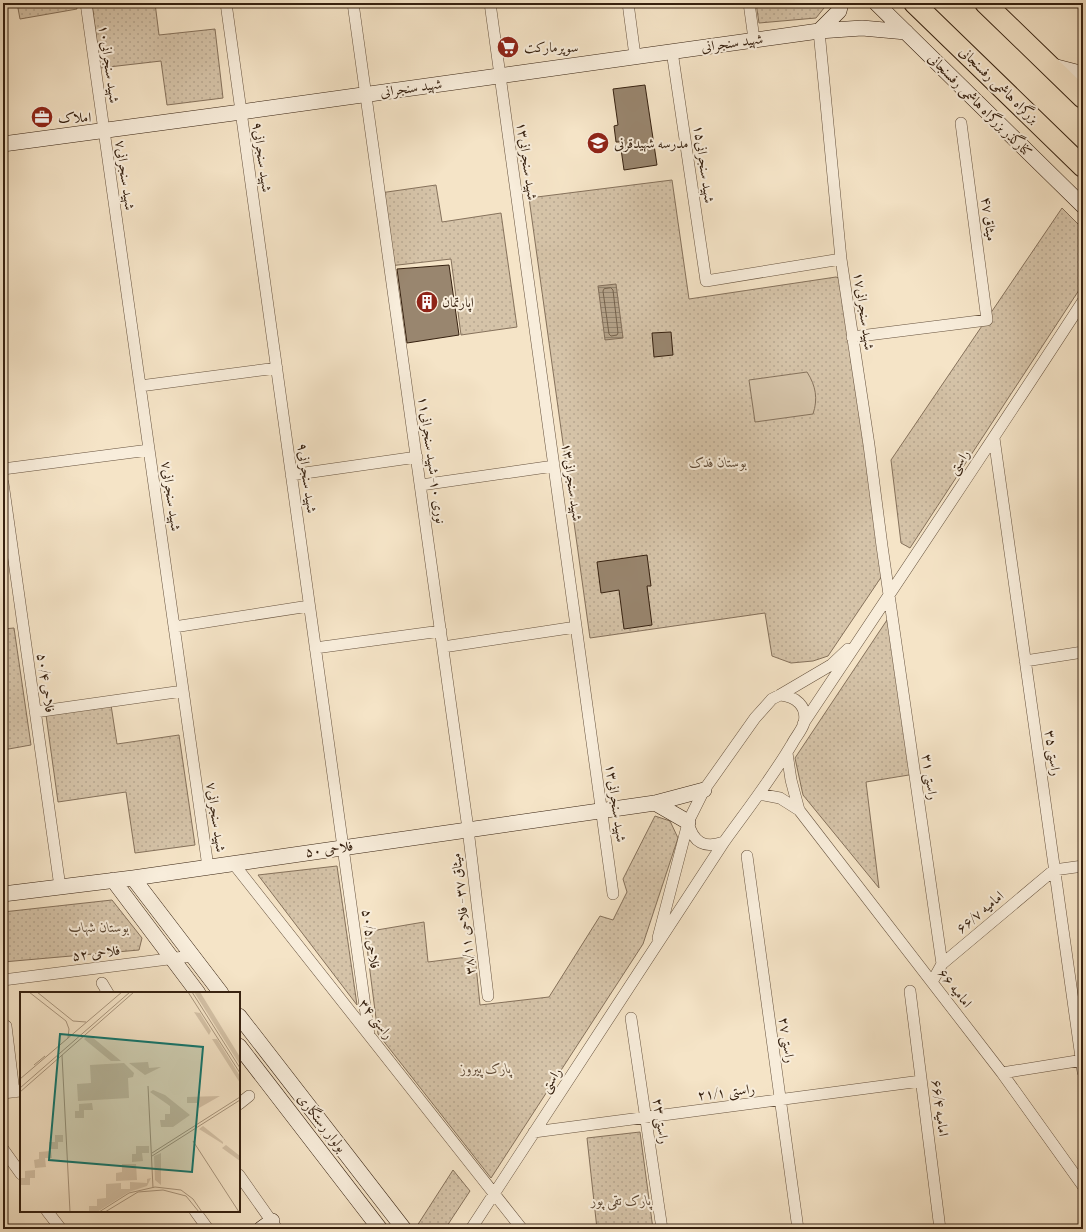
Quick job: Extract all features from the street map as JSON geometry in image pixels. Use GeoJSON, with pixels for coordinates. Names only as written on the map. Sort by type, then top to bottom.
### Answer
{"type":"FeatureCollection","features":[{"type":"Feature","properties":{"kind":"highway","name":"بزرگراه هاشمی رفسنجانی"},"geometry":{"type":"LineString","coordinates":[[914,3],[1083,167]]}},
{"type":"Feature","properties":{"kind":"highway"},"geometry":{"type":"LineString","coordinates":[[984,3],[1083,98]]}},
{"type":"Feature","properties":{"kind":"street","name":"شهید سنجرانی۱۰"},"geometry":{"type":"LineString","coordinates":[[86,3],[103,129]]}},
{"type":"Feature","properties":{"kind":"street","name":"شهید سنجرانی۹"},"geometry":{"type":"LineString","coordinates":[[226,3],[343,848]]}},
{"type":"Feature","properties":{"kind":"street","name":"نوری ۱۰- شهید سنجرانی۱۱"},"geometry":{"type":"LineString","coordinates":[[353,3],[468,829]]}},
{"type":"Feature","properties":{"kind":"street","name":"شهید سنجرانی۱۳"},"geometry":{"type":"LineString","coordinates":[[490,3],[613,894]]}},
{"type":"Feature","properties":{"kind":"street"},"geometry":{"type":"LineString","coordinates":[[628,3],[635,56]]}},
{"type":"Feature","properties":{"kind":"street"},"geometry":{"type":"LineString","coordinates":[[749,3],[754,39]]}},
{"type":"Feature","properties":{"kind":"street"},"geometry":{"type":"LineString","coordinates":[[818,31],[839,11],[842,3]]}},
{"type":"Feature","properties":{"kind":"street","name":"کنارگذر بزرگراه هاشمی رفسنجانی"},"geometry":{"type":"LineString","coordinates":[[876,3],[1083,206]]}},
{"type":"Feature","properties":{"kind":"street","name":"شهید سنجرانی"},"geometry":{"type":"LineString","coordinates":[[3,144],[818,31],[862,28],[906,32]]}},
{"type":"Feature","properties":{"kind":"street","name":"شهید سنجرانی۱۷"},"geometry":{"type":"LineString","coordinates":[[818,31],[841,259],[890,594]]}},
{"type":"Feature","properties":{"kind":"street","name":"شهید سنجرانی۱۵"},"geometry":{"type":"LineString","coordinates":[[672,51],[706,282],[841,259]]}},
{"type":"Feature","properties":{"kind":"street"},"geometry":{"type":"LineString","coordinates":[[1048,64],[1083,73]]}},
{"type":"Feature","properties":{"kind":"street","name":"میثاق ۴۷"},"geometry":{"type":"LineString","coordinates":[[852,337],[987,320],[961,123]]}},
{"type":"Feature","properties":{"kind":"street","name":"شهید سنجرانی۷"},"geometry":{"type":"LineString","coordinates":[[103,129],[208,867]]}},
{"type":"Feature","properties":{"kind":"street","name":"راستی"},"geometry":{"type":"LineString","coordinates":[[471,1229],[724,842],[760,794],[910,561],[994,438],[1083,301]]}},
{"type":"Feature","properties":{"kind":"street"},"geometry":{"type":"LineString","coordinates":[[140,386],[277,368]]}},
{"type":"Feature","properties":{"kind":"street","name":"راستی ۳۵"},"geometry":{"type":"LineString","coordinates":[[994,438],[1083,1072]]}},
{"type":"Feature","properties":{"kind":"street"},"geometry":{"type":"LineString","coordinates":[[3,468],[149,450]]}},
{"type":"Feature","properties":{"kind":"street"},"geometry":{"type":"LineString","coordinates":[[291,475],[417,457]]}},
{"type":"Feature","properties":{"kind":"street"},"geometry":{"type":"LineString","coordinates":[[421,485],[554,466]]}},
{"type":"Feature","properties":{"kind":"street","name":"فلاحی ۵۰/۴"},"geometry":{"type":"LineString","coordinates":[[3,483],[60,887]]}},
{"type":"Feature","properties":{"kind":"street","name":"راستی ۳۱"},"geometry":{"type":"LineString","coordinates":[[890,594],[942,964]]}},
{"type":"Feature","properties":{"kind":"street"},"geometry":{"type":"LineString","coordinates":[[174,627],[309,606]]}},
{"type":"Feature","properties":{"kind":"street"},"geometry":{"type":"LineString","coordinates":[[443,647],[576,627]]}},
{"type":"Feature","properties":{"kind":"street"},"geometry":{"type":"LineString","coordinates":[[315,648],[441,631]]}},
{"type":"Feature","properties":{"kind":"street","name":"راستی"},"geometry":{"type":"LineString","coordinates":[[655,948],[688,822],[704,790],[755,718],[772,698],[780,695],[831,665],[859,640]]}},
{"type":"Feature","properties":{"kind":"street"},"geometry":{"type":"LineString","coordinates":[[1025,661],[1083,652]]}},
{"type":"Feature","properties":{"kind":"street"},"geometry":{"type":"LineString","coordinates":[[35,712],[183,691]]}},
{"type":"Feature","properties":{"kind":"street"},"geometry":{"type":"LineString","coordinates":[[780,695],[793,698],[802,707],[805,715],[804,724]]}},
{"type":"Feature","properties":{"kind":"street"},"geometry":{"type":"LineString","coordinates":[[787,753],[791,780],[799,810]]}},
{"type":"Feature","properties":{"kind":"street","name":"فلاحی ۵۰"},"geometry":{"type":"LineString","coordinates":[[3,894],[133,878],[655,803],[704,790]]}},
{"type":"Feature","properties":{"kind":"street"},"geometry":{"type":"LineString","coordinates":[[760,794],[780,798],[799,810]]}},
{"type":"Feature","properties":{"kind":"street"},"geometry":{"type":"LineString","coordinates":[[655,803],[688,822],[690,832],[696,840],[705,845],[715,846],[724,842]]}},
{"type":"Feature","properties":{"kind":"street","name":"امامیه ۶۶"},"geometry":{"type":"LineString","coordinates":[[799,810],[1002,1073],[1083,1186]]}},
{"type":"Feature","properties":{"kind":"street","name":"میثاق ۳۷ - فلاحی ۳۸/۱۱"},"geometry":{"type":"LineString","coordinates":[[468,829],[488,996]]}},
{"type":"Feature","properties":{"kind":"street","name":"فلاحی ۵۰/۵"},"geometry":{"type":"LineString","coordinates":[[343,848],[369,1035]]}},
{"type":"Feature","properties":{"kind":"street","name":"راستی ۲۷"},"geometry":{"type":"LineString","coordinates":[[747,856],[798,1229]]}},
{"type":"Feature","properties":{"kind":"street","name":"راستی ۳۴"},"geometry":{"type":"LineString","coordinates":[[234,863],[522,1229]]}},
{"type":"Feature","properties":{"kind":"street"},"geometry":{"type":"LineString","coordinates":[[1054,870],[1083,866]]}},
{"type":"Feature","properties":{"kind":"street","name":"امامیه ۶۶/۷"},"geometry":{"type":"LineString","coordinates":[[932,982],[942,964],[1054,870]]}},
{"type":"Feature","properties":{"kind":"street"},"geometry":{"type":"LineString","coordinates":[[133,878],[220,992]]}},
{"type":"Feature","properties":{"kind":"street"},"geometry":{"type":"LineString","coordinates":[[113,880],[197,992]]}},
{"type":"Feature","properties":{"kind":"street","name":"فلاحی ۵۲"},"geometry":{"type":"LineString","coordinates":[[3,980],[192,956]]}},
{"type":"Feature","properties":{"kind":"street","name":"امامیه ۶۶/۴"},"geometry":{"type":"LineString","coordinates":[[910,991],[940,1229]]}},
{"type":"Feature","properties":{"kind":"street","name":"بولوار رستگاری"},"geometry":{"type":"LineString","coordinates":[[240,1017],[404,1229]]}},
{"type":"Feature","properties":{"kind":"street","name":"راستی ۲۳"},"geometry":{"type":"LineString","coordinates":[[631,1018],[662,1229]]}},
{"type":"Feature","properties":{"kind":"street"},"geometry":{"type":"LineString","coordinates":[[6,1026],[13,1092]]}},
{"type":"Feature","properties":{"kind":"street","name":"بولوار رستگاری"},"geometry":{"type":"LineString","coordinates":[[240,1047],[380,1229]]}},
{"type":"Feature","properties":{"kind":"street"},"geometry":{"type":"LineString","coordinates":[[1002,1073],[1082,1060]]}},
{"type":"Feature","properties":{"kind":"street","name":"راستی ۲۱/۱"},"geometry":{"type":"LineString","coordinates":[[534,1132],[921,1081]]}},
{"type":"Feature","properties":{"kind":"street"},"geometry":{"type":"LineString","coordinates":[[240,1103],[249,1096]]}},
{"type":"Feature","properties":{"kind":"street"},"geometry":{"type":"LineString","coordinates":[[3,1149],[20,1173]]}},
{"type":"Feature","properties":{"kind":"street"},"geometry":{"type":"LineString","coordinates":[[240,1177],[270,1226]]}},
{"type":"Feature","properties":{"kind":"street"},"geometry":{"type":"LineString","coordinates":[[48,1212],[56,1227]]}},
{"type":"Feature","properties":{"kind":"street"},"geometry":{"type":"LineString","coordinates":[[196,1212],[208,1229]]}},
{"type":"Feature","properties":{"kind":"green space"},"geometry":{"type":"Polygon","coordinates":[[[17,3],[76,3],[77,9],[20,19],[17,3]]]}},
{"type":"Feature","properties":{"kind":"green space"},"geometry":{"type":"Polygon","coordinates":[[[92,3],[155,3],[159,35],[215,29],[223,98],[167,105],[161,61],[100,68],[92,3]]]}},
{"type":"Feature","properties":{"kind":"green space"},"geometry":{"type":"Polygon","coordinates":[[[756,3],[828,3],[816,18],[759,23],[756,3]]]}},
{"type":"Feature","properties":{"kind":"green space","name":"بوستان فدک"},"geometry":{"type":"Polygon","coordinates":[[[672,180],[689,299],[836,277],[842,279],[886,570],[828,656],[813,661],[791,663],[772,656],[765,613],[590,638],[529,198],[672,180]]]}},
{"type":"Feature","properties":{"kind":"green space"},"geometry":{"type":"Polygon","coordinates":[[[436,185],[442,222],[501,213],[517,327],[461,335],[451,259],[389,266],[380,193],[436,185]]]}},
{"type":"Feature","properties":{"kind":"green space"},"geometry":{"type":"Polygon","coordinates":[[[1062,208],[1083,229],[1083,284],[910,548],[901,543],[891,460],[1062,208]]]}},
{"type":"Feature","properties":{"kind":"green space"},"geometry":{"type":"Polygon","coordinates":[[[807,372],[814,387],[816,398],[813,414],[755,422],[749,380],[807,372]]]}},
{"type":"Feature","properties":{"kind":"green space"},"geometry":{"type":"Polygon","coordinates":[[[893,611],[915,774],[866,782],[879,888],[803,795],[795,758],[893,611]]]}},
{"type":"Feature","properties":{"kind":"green space"},"geometry":{"type":"Polygon","coordinates":[[[14,628],[31,745],[3,750],[3,629],[14,628]]]}},
{"type":"Feature","properties":{"kind":"green space"},"geometry":{"type":"Polygon","coordinates":[[[111,705],[117,744],[179,735],[195,845],[135,853],[126,792],[58,802],[46,715],[111,705]]]}},
{"type":"Feature","properties":{"kind":"green space","name":"پارک پیروز"},"geometry":{"type":"Polygon","coordinates":[[[655,816],[670,821],[678,838],[643,944],[491,1178],[378,1034],[365,932],[424,922],[428,962],[475,956],[480,1005],[549,997],[600,916],[613,920],[627,892],[623,879],[655,816]]]}},
{"type":"Feature","properties":{"kind":"green space"},"geometry":{"type":"Polygon","coordinates":[[[337,866],[357,1005],[258,875],[337,866]]]}},
{"type":"Feature","properties":{"kind":"green space","name":"بوستان شهاب"},"geometry":{"type":"Polygon","coordinates":[[[112,900],[142,938],[139,950],[3,962],[3,912],[112,900]]]}},
{"type":"Feature","properties":{"kind":"green space","name":"پارک تقی پور"},"geometry":{"type":"Polygon","coordinates":[[[640,1132],[653,1229],[597,1229],[587,1138],[640,1132]]]}},
{"type":"Feature","properties":{"kind":"green space"},"geometry":{"type":"Polygon","coordinates":[[[453,1170],[470,1191],[445,1229],[415,1229],[453,1170]]]}},
{"type":"Feature","properties":{"kind":"water"},"geometry":{"type":"Polygon","coordinates":[[[616,284],[623,338],[605,340],[598,286],[616,284]]]}},
{"type":"Feature","properties":{"kind":"building"},"geometry":{"type":"Polygon","coordinates":[[[645,85],[657,165],[624,170],[620,142],[616,142],[614,126],[618,125],[613,89],[645,85]]]}},
{"type":"Feature","properties":{"kind":"building","name":"اپارتمان"},"geometry":{"type":"Polygon","coordinates":[[[449,265],[459,335],[407,343],[397,269],[449,265]]]}},
{"type":"Feature","properties":{"kind":"building"},"geometry":{"type":"Polygon","coordinates":[[[671,332],[673,355],[654,357],[652,333],[671,332]]]}},
{"type":"Feature","properties":{"kind":"building"},"geometry":{"type":"Polygon","coordinates":[[[647,555],[651,586],[647,586],[652,625],[624,629],[619,590],[601,593],[597,562],[647,555]]]}},
{"type":"Feature","properties":{"kind":"place","name":"سوپرمارکت"},"geometry":{"type":"Point","coordinates":[508,47]}},
{"type":"Feature","properties":{"kind":"place","name":"املاک"},"geometry":{"type":"Point","coordinates":[42,117]}},
{"type":"Feature","properties":{"kind":"place","name":"مدرسه شهیدقرنی"},"geometry":{"type":"Point","coordinates":[598,143]}},
{"type":"Feature","properties":{"kind":"place","name":"اپارتمان"},"geometry":{"type":"Point","coordinates":[427,302]}}]}
